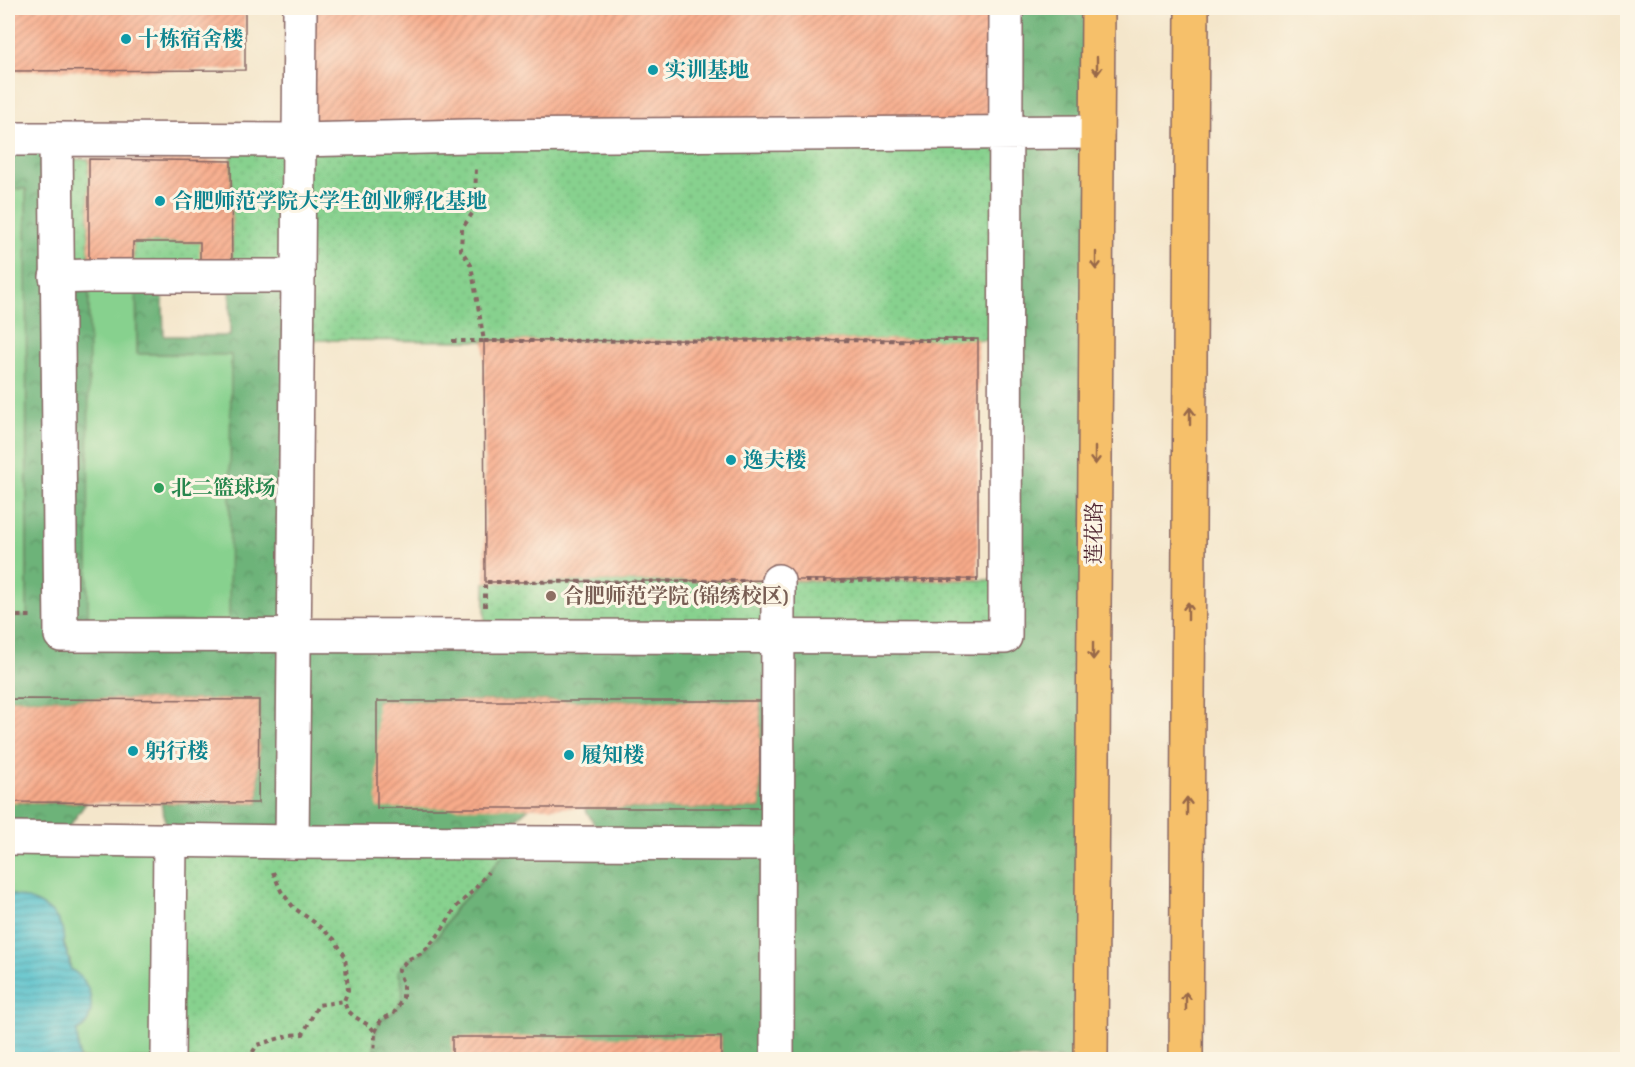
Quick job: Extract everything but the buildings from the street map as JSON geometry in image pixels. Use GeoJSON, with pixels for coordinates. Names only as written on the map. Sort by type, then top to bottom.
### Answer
{"type":"FeatureCollection","features":[{"type":"Feature","properties":{"kind":"main road","name":"莲花路"},"geometry":{"type":"LineString","coordinates":[[1091,1059],[1098,8]]}},
{"type":"Feature","properties":{"kind":"main road"},"geometry":{"type":"LineString","coordinates":[[1186,1059],[1192,8]]}},
{"type":"Feature","properties":{"kind":"street"},"geometry":{"type":"LineString","coordinates":[[283,841],[294,635],[300,8]]}},
{"type":"Feature","properties":{"kind":"street"},"geometry":{"type":"LineString","coordinates":[[56,139],[61,635],[1005,637],[1006,8]]}},
{"type":"Feature","properties":{"kind":"street"},"geometry":{"type":"LineString","coordinates":[[8,139],[298,140],[469,136],[1097,132]]}},
{"type":"Feature","properties":{"kind":"street"},"geometry":{"type":"LineString","coordinates":[[56,277],[298,276]]}},
{"type":"Feature","properties":{"kind":"street"},"geometry":{"type":"LineString","coordinates":[[777,1059],[778,581]]}},
{"type":"Feature","properties":{"kind":"street"},"geometry":{"type":"LineString","coordinates":[[8,838],[777,844]]}},
{"type":"Feature","properties":{"kind":"street"},"geometry":{"type":"LineString","coordinates":[[168,1059],[170,840]]}},
{"type":"Feature","properties":{"kind":"path"},"geometry":{"type":"LineString","coordinates":[[469,136],[477,170],[475,209],[462,229],[461,250],[471,265],[484,341]]}},
{"type":"Feature","properties":{"kind":"path"},"geometry":{"type":"LineString","coordinates":[[452,340],[1006,340]]}},
{"type":"Feature","properties":{"kind":"path"},"geometry":{"type":"LineString","coordinates":[[485,582],[1005,580]]}},
{"type":"Feature","properties":{"kind":"path"},"geometry":{"type":"LineString","coordinates":[[283,841],[273,873],[281,891],[294,908],[314,921],[334,939],[345,956],[348,990],[344,1001],[347,1010],[375,1032]]}},
{"type":"Feature","properties":{"kind":"path"},"geometry":{"type":"LineString","coordinates":[[374,1059],[375,1032],[381,1020],[394,1012],[403,998],[403,983],[398,971],[408,960],[420,954],[434,940],[456,907],[475,889],[514,842]]}},
{"type":"Feature","properties":{"kind":"path"},"geometry":{"type":"LineString","coordinates":[[248,1059],[257,1045],[290,1035],[303,1034],[318,1005],[344,1001]]}},
{"type":"Feature","properties":{"kind":"green space"},"geometry":{"type":"Polygon","coordinates":[[[1006,8],[1098,8],[1091,1059],[721,1059],[721,1037],[452,1059],[374,1059],[374,1040],[378,1026],[382,1019],[396,1010],[401,1000],[402,983],[398,971],[407,960],[420,954],[429,946],[456,907],[475,889],[514,842],[604,842],[585,808],[760,808],[760,701],[378,701],[529,808],[490,842],[170,840],[161,803],[258,803],[259,700],[8,699],[8,616],[27,615],[26,189],[8,189],[8,139],[56,139],[57,277],[89,276],[90,355],[231,355],[137,354],[136,276],[162,276],[164,336],[230,336],[230,276],[298,276],[294,635],[1005,637],[1006,8]]]}},
{"type":"Feature","properties":{"kind":"green space"},"geometry":{"type":"Polygon","coordinates":[[[1007,133],[1006,340],[298,340],[298,276],[56,277],[56,160],[89,159],[89,265],[133,265],[133,242],[200,242],[232,268],[231,140],[1007,133]]]}},
{"type":"Feature","properties":{"kind":"green space"},"geometry":{"type":"Polygon","coordinates":[[[8,189],[26,189],[27,616],[8,616],[8,189]]]}},
{"type":"Feature","properties":{"kind":"green space","name":"北二篮球场"},"geometry":{"type":"Polygon","coordinates":[[[89,276],[136,276],[137,354],[231,355],[229,622],[88,622],[89,276]]]}},
{"type":"Feature","properties":{"kind":"green space"},"geometry":{"type":"Polygon","coordinates":[[[1005,580],[1005,637],[485,636],[485,582],[1005,580]]]}},
{"type":"Feature","properties":{"kind":"green space"},"geometry":{"type":"Polygon","coordinates":[[[8,802],[86,803],[60,839],[8,838],[8,802]]]}},
{"type":"Feature","properties":{"kind":"green space"},"geometry":{"type":"Polygon","coordinates":[[[8,838],[170,840],[168,1059],[79,1059],[77,1031],[84,981],[70,968],[62,928],[10,894],[8,895],[8,838]]]}},
{"type":"Feature","properties":{"kind":"green space"},"geometry":{"type":"Polygon","coordinates":[[[170,840],[514,842],[475,889],[456,907],[429,946],[420,954],[407,960],[403,998],[394,1013],[381,1020],[375,1032],[374,1059],[168,1060],[170,840]]]}},
{"type":"Feature","properties":{"kind":"water"},"geometry":{"type":"Polygon","coordinates":[[[8,895],[40,904],[57,919],[63,931],[70,968],[83,979],[90,994],[90,1016],[83,1027],[77,1031],[79,1059],[8,1059],[8,895]]]}},
{"type":"Feature","properties":{"kind":"place","name":"十栋宿舍楼"},"geometry":{"type":"Point","coordinates":[126,39]}},
{"type":"Feature","properties":{"kind":"place","name":"实训基地"},"geometry":{"type":"Point","coordinates":[653,70]}},
{"type":"Feature","properties":{"kind":"place","name":"合肥师范学院大学生创业孵化基地"},"geometry":{"type":"Point","coordinates":[160,201]}},
{"type":"Feature","properties":{"kind":"place","name":"逸夫楼"},"geometry":{"type":"Point","coordinates":[731,460]}},
{"type":"Feature","properties":{"kind":"place","name":"北二篮球场"},"geometry":{"type":"Point","coordinates":[159,488]}},
{"type":"Feature","properties":{"kind":"place","name":"合肥师范学院 (锦绣校区)"},"geometry":{"type":"Point","coordinates":[551,596]}},
{"type":"Feature","properties":{"kind":"place","name":"躬行楼"},"geometry":{"type":"Point","coordinates":[133,751]}},
{"type":"Feature","properties":{"kind":"place","name":"履知楼"},"geometry":{"type":"Point","coordinates":[569,755]}}]}
